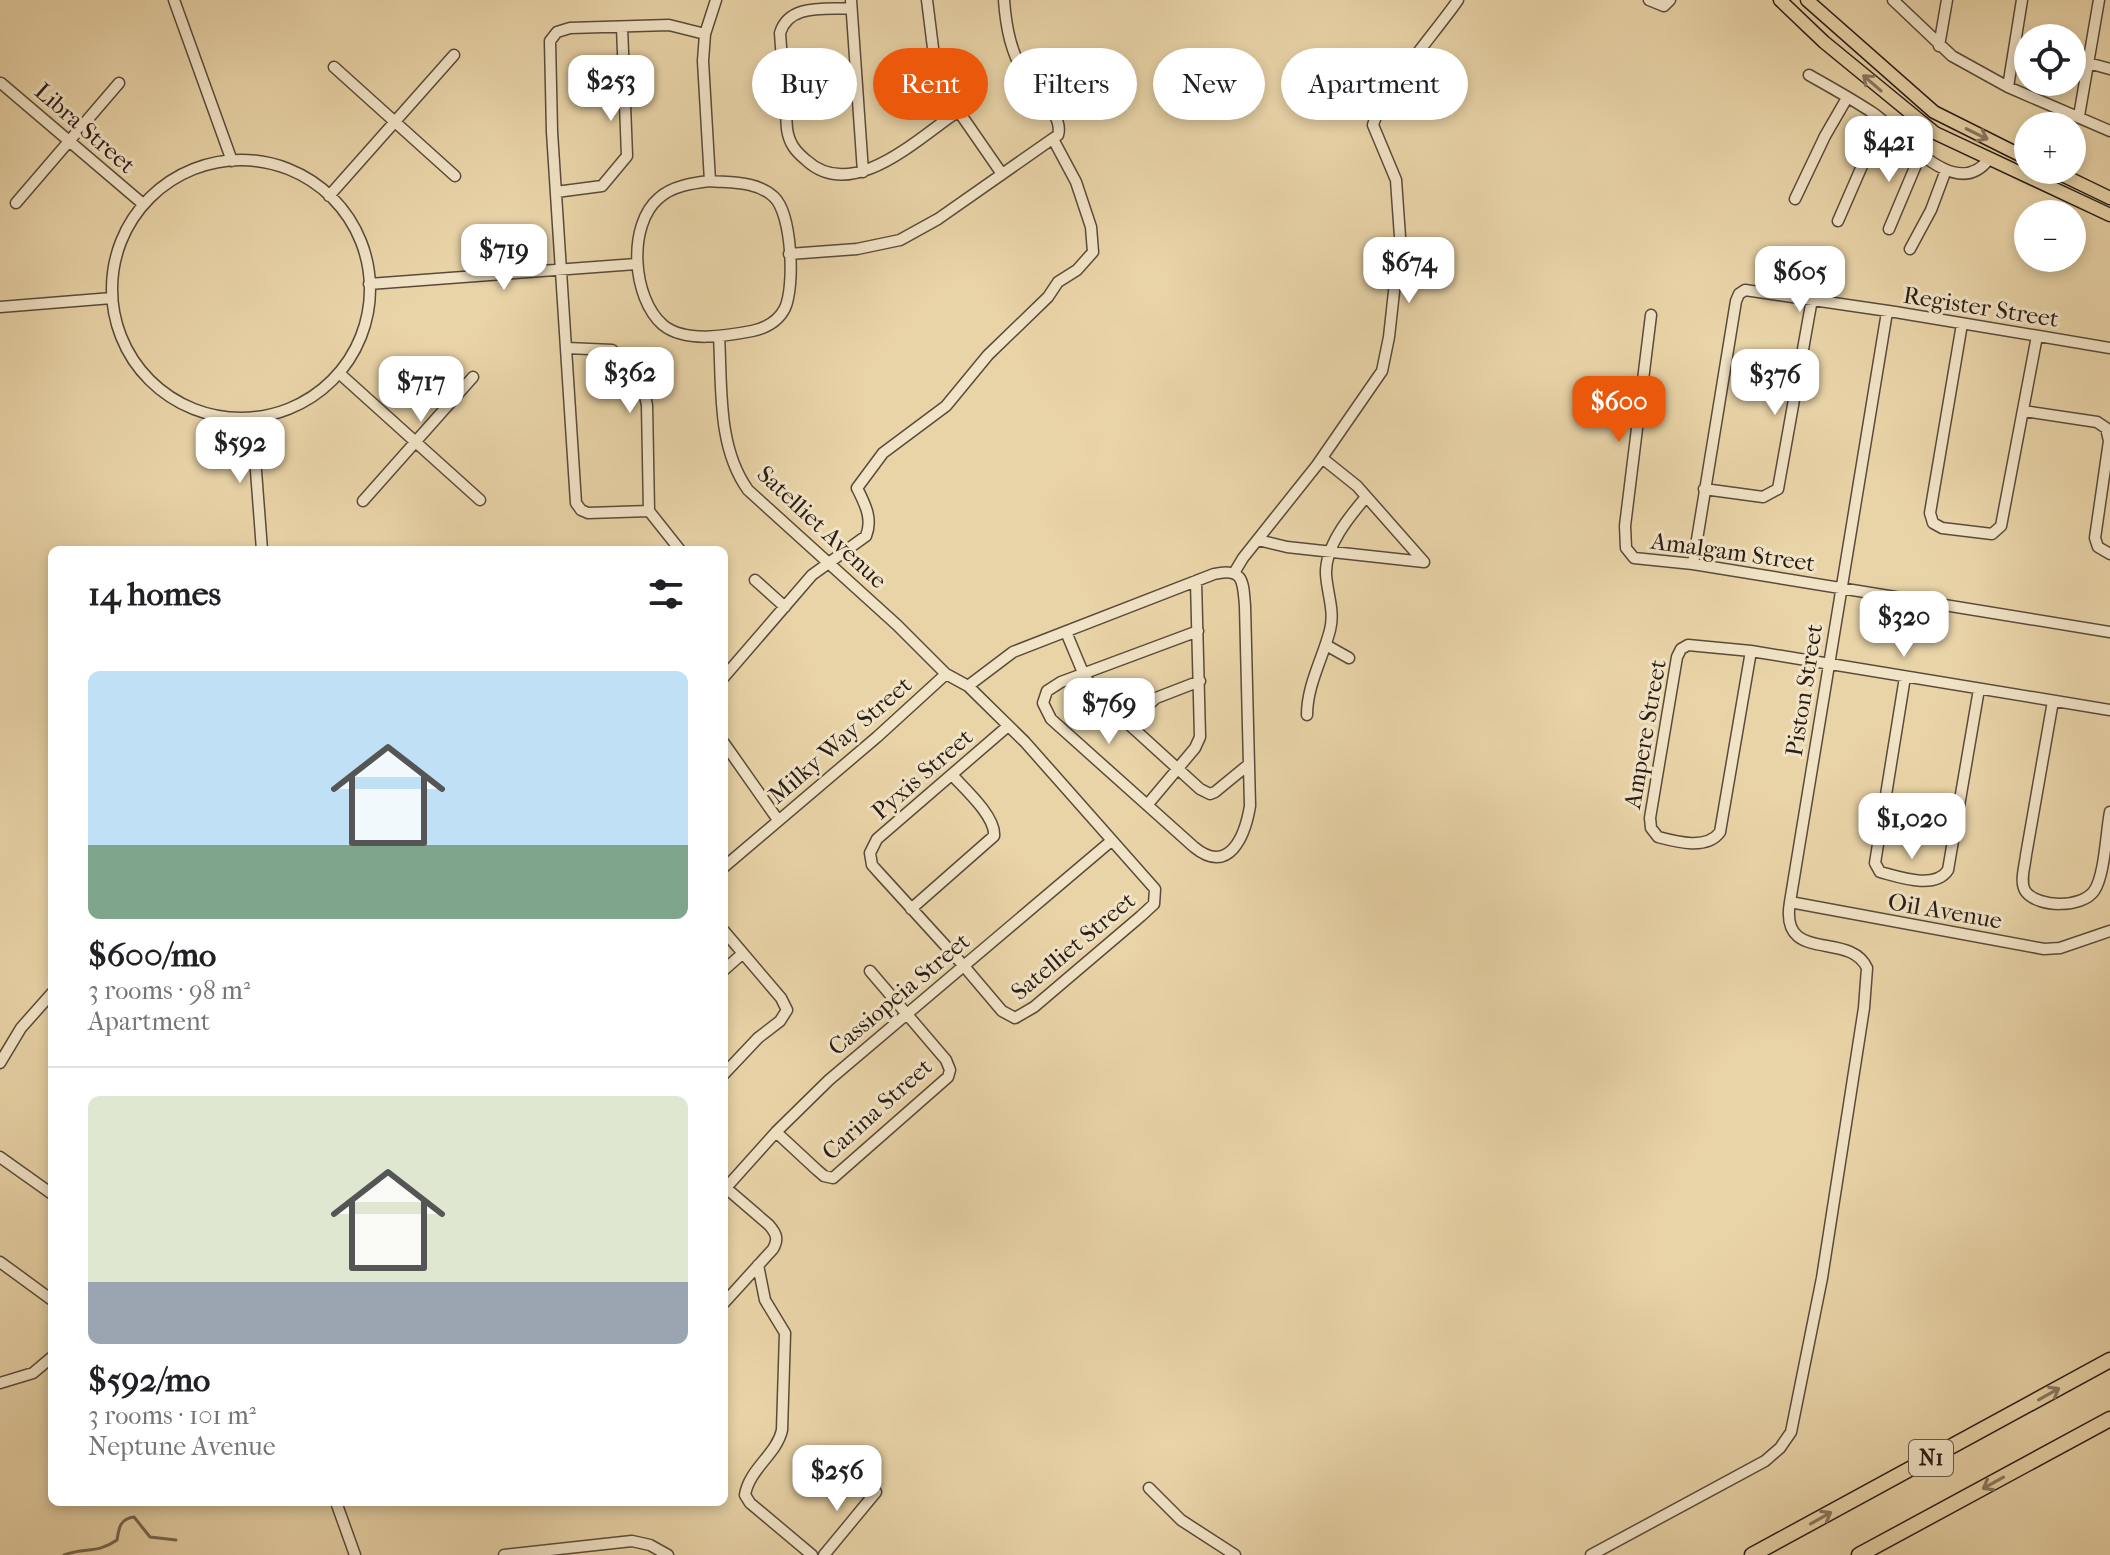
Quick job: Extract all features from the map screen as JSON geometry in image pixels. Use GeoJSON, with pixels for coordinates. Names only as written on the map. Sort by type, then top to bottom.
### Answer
{"type":"FeatureCollection","features":[{"type":"Feature","properties":{"kind":"highway","name":"N1"},"geometry":{"type":"LineString","coordinates":[[1752,1555],[2110,1360]]}},
{"type":"Feature","properties":{"kind":"highway","name":"N1"},"geometry":{"type":"LineString","coordinates":[[1859,1555],[2110,1419]]}},
{"type":"Feature","properties":{"kind":"main road"},"geometry":{"type":"LineString","coordinates":[[1780,0],[1824,42],[1935,133],[2110,215]]}},
{"type":"Feature","properties":{"kind":"main road"},"geometry":{"type":"LineString","coordinates":[[1807,0],[1934,112],[2014,152]]}},
{"type":"Feature","properties":{"kind":"main road"},"geometry":{"type":"LineString","coordinates":[[2081,184],[2110,198]]}},
{"type":"Feature","properties":{"kind":"street"},"geometry":{"type":"LineString","coordinates":[[174,0],[232,161]]}},
{"type":"Feature","properties":{"kind":"street"},"geometry":{"type":"LineString","coordinates":[[710,181],[703,86],[705,34],[716,0]]}},
{"type":"Feature","properties":{"kind":"street"},"geometry":{"type":"LineString","coordinates":[[927,0],[932,48]]}},
{"type":"Feature","properties":{"kind":"street"},"geometry":{"type":"LineString","coordinates":[[789,254],[857,249],[900,240],[938,219],[1059,132],[1059,122],[1019,64],[1008,35],[1004,0]]}},
{"type":"Feature","properties":{"kind":"street"},"geometry":{"type":"LineString","coordinates":[[1234,573],[1322,458],[1382,371],[1400,237],[1396,180],[1373,125],[1376,116],[1458,0]]}},
{"type":"Feature","properties":{"kind":"street"},"geometry":{"type":"LineString","coordinates":[[1649,0],[1664,6],[1670,0]]}},
{"type":"Feature","properties":{"kind":"street"},"geometry":{"type":"LineString","coordinates":[[1893,0],[1952,56],[2008,87],[2069,112]]}},
{"type":"Feature","properties":{"kind":"street"},"geometry":{"type":"LineString","coordinates":[[1939,46],[1947,0]]}},
{"type":"Feature","properties":{"kind":"street"},"geometry":{"type":"LineString","coordinates":[[2008,87],[2022,0]]}},
{"type":"Feature","properties":{"kind":"street"},"geometry":{"type":"LineString","coordinates":[[2080,112],[2099,0]]}},
{"type":"Feature","properties":{"kind":"street"},"geometry":{"type":"LineString","coordinates":[[863,172],[851,4],[804,11],[787,17],[780,33],[786,116],[791,144],[812,166],[831,176],[863,172],[884,163],[946,120]]}},
{"type":"Feature","properties":{"kind":"street"},"geometry":{"type":"LineString","coordinates":[[649,511],[588,513],[577,504],[560,271],[550,83],[551,38],[557,32],[570,28],[669,25],[705,34]]}},
{"type":"Feature","properties":{"kind":"street"},"geometry":{"type":"LineString","coordinates":[[556,192],[602,186],[627,156],[622,27]]}},
{"type":"Feature","properties":{"kind":"street"},"geometry":{"type":"LineString","coordinates":[[329,196],[454,55]]}},
{"type":"Feature","properties":{"kind":"street"},"geometry":{"type":"LineString","coordinates":[[2088,63],[2110,69]]}},
{"type":"Feature","properties":{"kind":"street"},"geometry":{"type":"LineString","coordinates":[[334,67],[455,176]]}},
{"type":"Feature","properties":{"kind":"street"},"geometry":{"type":"LineString","coordinates":[[1809,75],[1882,120],[1946,170],[1962,174],[1978,171],[1989,159]]}},
{"type":"Feature","properties":{"kind":"street","name":"Libra Street"},"geometry":{"type":"LineString","coordinates":[[1,83],[143,204]]}},
{"type":"Feature","properties":{"kind":"street"},"geometry":{"type":"LineString","coordinates":[[16,203],[119,83]]}},
{"type":"Feature","properties":{"kind":"street"},"geometry":{"type":"LineString","coordinates":[[1795,199],[1847,98]]}},
{"type":"Feature","properties":{"kind":"street"},"geometry":{"type":"LineString","coordinates":[[2086,119],[2110,131]]}},
{"type":"Feature","properties":{"kind":"street"},"geometry":{"type":"LineString","coordinates":[[963,120],[1002,174]]}},
{"type":"Feature","properties":{"kind":"street"},"geometry":{"type":"LineString","coordinates":[[1838,221],[1882,120]]}},
{"type":"Feature","properties":{"kind":"street"},"geometry":{"type":"LineString","coordinates":[[728,672],[812,575],[868,533],[868,514],[857,488],[883,453],[946,406],[988,355],[1048,297],[1058,282],[1077,270],[1093,252],[1091,227],[1076,182],[1053,139]]}},
{"type":"Feature","properties":{"kind":"street"},"geometry":{"type":"LineString","coordinates":[[1889,229],[1921,153]]}},
{"type":"Feature","properties":{"kind":"street"},"geometry":{"type":"LineString","coordinates":[[232,161],[258,162],[284,168],[308,180],[329,196],[353,227],[364,255],[369,284],[368,308],[362,331],[353,353],[339,373],[300,404],[252,418],[205,413],[163,392],[132,357],[118,329],[112,298],[118,248],[143,204],[183,174],[207,165],[232,161]]}},
{"type":"Feature","properties":{"kind":"street"},"geometry":{"type":"LineString","coordinates":[[1910,249],[1931,210],[1946,170]]}},
{"type":"Feature","properties":{"kind":"street"},"geometry":{"type":"LineString","coordinates":[[710,181],[741,183],[772,195],[784,212],[789,254],[789,298],[781,314],[765,328],[719,336],[681,333],[663,325],[649,307],[636,264],[642,223],[656,200],[674,189],[710,181]]}},
{"type":"Feature","properties":{"kind":"street"},"geometry":{"type":"LineString","coordinates":[[369,284],[636,264]]}},
{"type":"Feature","properties":{"kind":"street","name":"Register Street"},"geometry":{"type":"LineString","coordinates":[[1693,564],[1739,294],[1753,289],[2110,348]]}},
{"type":"Feature","properties":{"kind":"street"},"geometry":{"type":"LineString","coordinates":[[0,307],[112,298]]}},
{"type":"Feature","properties":{"kind":"street"},"geometry":{"type":"LineString","coordinates":[[1704,489],[1763,497],[1778,489],[1812,299]]}},
{"type":"Feature","properties":{"kind":"street","name":"Piston Street"},"geometry":{"type":"LineString","coordinates":[[1790,902],[1887,312]]}},
{"type":"Feature","properties":{"kind":"street","name":"Amalgam Street"},"geometry":{"type":"LineString","coordinates":[[1651,315],[1625,526],[1626,548],[1634,558],[1693,564],[2110,632]]}},
{"type":"Feature","properties":{"kind":"street"},"geometry":{"type":"LineString","coordinates":[[1962,324],[1931,520],[1936,525],[1987,534],[2000,529],[2003,521],[2037,336]]}},
{"type":"Feature","properties":{"kind":"street","name":"Satelliet Avenue"},"geometry":{"type":"LineString","coordinates":[[719,336],[728,446],[735,470],[748,490],[946,674]]}},
{"type":"Feature","properties":{"kind":"street"},"geometry":{"type":"LineString","coordinates":[[567,348],[612,350],[631,365],[641,379],[647,405],[649,511],[677,546]]}},
{"type":"Feature","properties":{"kind":"street"},"geometry":{"type":"LineString","coordinates":[[339,373],[480,500]]}},
{"type":"Feature","properties":{"kind":"street"},"geometry":{"type":"LineString","coordinates":[[363,501],[473,377]]}},
{"type":"Feature","properties":{"kind":"street"},"geometry":{"type":"LineString","coordinates":[[2024,411],[2097,422],[2108,431],[2095,538],[2098,547],[2110,554]]}},
{"type":"Feature","properties":{"kind":"street"},"geometry":{"type":"LineString","coordinates":[[252,418],[262,546]]}},
{"type":"Feature","properties":{"kind":"street"},"geometry":{"type":"LineString","coordinates":[[1258,540],[1424,562],[1357,486],[1322,458]]}},
{"type":"Feature","properties":{"kind":"street"},"geometry":{"type":"LineString","coordinates":[[1307,715],[1317,665],[1326,645],[1332,615],[1326,574],[1331,551],[1342,529],[1366,497]]}},
{"type":"Feature","properties":{"kind":"street"},"geometry":{"type":"LineString","coordinates":[[968,686],[1013,652],[1196,581],[1223,572],[1234,573],[1242,581],[1245,606],[1250,806],[1245,831],[1231,850],[1219,858],[1203,855],[1051,719],[1044,708],[1043,698],[1047,691],[1061,682],[1198,631]]}},
{"type":"Feature","properties":{"kind":"street"},"geometry":{"type":"LineString","coordinates":[[755,580],[785,607]]}},
{"type":"Feature","properties":{"kind":"street"},"geometry":{"type":"LineString","coordinates":[[1148,804],[1195,748],[1200,737],[1196,581]]}},
{"type":"Feature","properties":{"kind":"street"},"geometry":{"type":"LineString","coordinates":[[1066,632],[1084,675],[1100,698],[1200,789],[1210,794],[1220,789],[1248,765]]}},
{"type":"Feature","properties":{"kind":"street","name":"Ampere Street"},"geometry":{"type":"LineString","coordinates":[[1751,651],[1720,832],[1704,843],[1658,837],[1651,828],[1650,818],[1678,653],[1684,646],[1693,643],[1751,651],[2110,710]]}},
{"type":"Feature","properties":{"kind":"street"},"geometry":{"type":"LineString","coordinates":[[1326,645],[1349,658]]}},
{"type":"Feature","properties":{"kind":"street","name":"Satelliet Street"},"geometry":{"type":"LineString","coordinates":[[946,674],[968,686],[1008,726],[1110,842],[1152,884],[1156,893],[1154,904],[1018,1018],[1005,1015],[963,965]]}},
{"type":"Feature","properties":{"kind":"street","name":"Milky Way Street"},"geometry":{"type":"LineString","coordinates":[[728,864],[946,674]]}},
{"type":"Feature","properties":{"kind":"street"},"geometry":{"type":"LineString","coordinates":[[1905,677],[1875,863],[1880,872],[1902,877],[1935,880],[1948,870],[1979,689]]}},
{"type":"Feature","properties":{"kind":"street"},"geometry":{"type":"LineString","coordinates":[[1129,723],[1156,698],[1200,681]]}},
{"type":"Feature","properties":{"kind":"street"},"geometry":{"type":"LineString","coordinates":[[2053,701],[2024,870],[2023,885],[2027,892],[2037,899],[2069,904],[2088,898],[2098,884],[2110,812]]}},
{"type":"Feature","properties":{"kind":"street","name":"Pyxis Street"},"geometry":{"type":"LineString","coordinates":[[963,965],[872,865],[871,847],[1008,726]]}},
{"type":"Feature","properties":{"kind":"street"},"geometry":{"type":"LineString","coordinates":[[728,749],[778,820]]}},
{"type":"Feature","properties":{"kind":"street"},"geometry":{"type":"LineString","coordinates":[[911,909],[994,836],[995,829],[990,819],[953,776]]}},
{"type":"Feature","properties":{"kind":"street","name":"Cassiopeia Street"},"geometry":{"type":"LineString","coordinates":[[728,1186],[829,1080],[1110,842]]}},
{"type":"Feature","properties":{"kind":"street"},"geometry":{"type":"LineString","coordinates":[[1591,1555],[1765,1461],[1784,1444],[1791,1432],[1822,1278],[1867,968],[1855,953],[1807,942],[1795,936],[1790,924],[1790,902]]}},
{"type":"Feature","properties":{"kind":"street","name":"Oil Avenue"},"geometry":{"type":"LineString","coordinates":[[1790,902],[2044,949],[2060,948],[2110,931]]}},
{"type":"Feature","properties":{"kind":"street"},"geometry":{"type":"LineString","coordinates":[[728,936],[781,998],[787,1010],[780,1021],[758,1038],[728,1070]]}},
{"type":"Feature","properties":{"kind":"street"},"geometry":{"type":"LineString","coordinates":[[728,966],[742,954]]}},
{"type":"Feature","properties":{"kind":"street"},"geometry":{"type":"LineString","coordinates":[[870,971],[907,1014]]}},
{"type":"Feature","properties":{"kind":"street"},"geometry":{"type":"LineString","coordinates":[[0,1063],[21,1028],[48,998]]}},
{"type":"Feature","properties":{"kind":"street","name":"Carina Street"},"geometry":{"type":"LineString","coordinates":[[776,1132],[824,1176],[833,1178],[936,1090],[948,1077],[949,1065],[907,1014]]}},
{"type":"Feature","properties":{"kind":"street"},"geometry":{"type":"LineString","coordinates":[[0,1157],[48,1191]]}},
{"type":"Feature","properties":{"kind":"street"},"geometry":{"type":"LineString","coordinates":[[728,1192],[775,1234],[776,1245],[728,1299]]}},
{"type":"Feature","properties":{"kind":"street"},"geometry":{"type":"LineString","coordinates":[[0,1262],[48,1297]]}},
{"type":"Feature","properties":{"kind":"street"},"geometry":{"type":"LineString","coordinates":[[758,1265],[765,1300],[781,1324],[786,1347],[781,1435],[746,1488],[745,1495],[750,1503],[812,1555]]}},
{"type":"Feature","properties":{"kind":"street"},"geometry":{"type":"LineString","coordinates":[[0,1383],[33,1373],[48,1360]]}},
{"type":"Feature","properties":{"kind":"street"},"geometry":{"type":"LineString","coordinates":[[1149,1488],[1181,1520],[1235,1555]]}},
{"type":"Feature","properties":{"kind":"street"},"geometry":{"type":"LineString","coordinates":[[824,1555],[876,1492]]}},
{"type":"Feature","properties":{"kind":"street"},"geometry":{"type":"LineString","coordinates":[[338,1506],[355,1555]]}},
{"type":"Feature","properties":{"kind":"street"},"geometry":{"type":"LineString","coordinates":[[504,1555],[632,1541],[650,1545],[668,1555]]}},
{"type":"Feature","properties":{"kind":"waterway"},"geometry":{"type":"LineString","coordinates":[[64,1555],[110,1544],[117,1540],[123,1522],[134,1517],[150,1537],[176,1540]]}}]}
